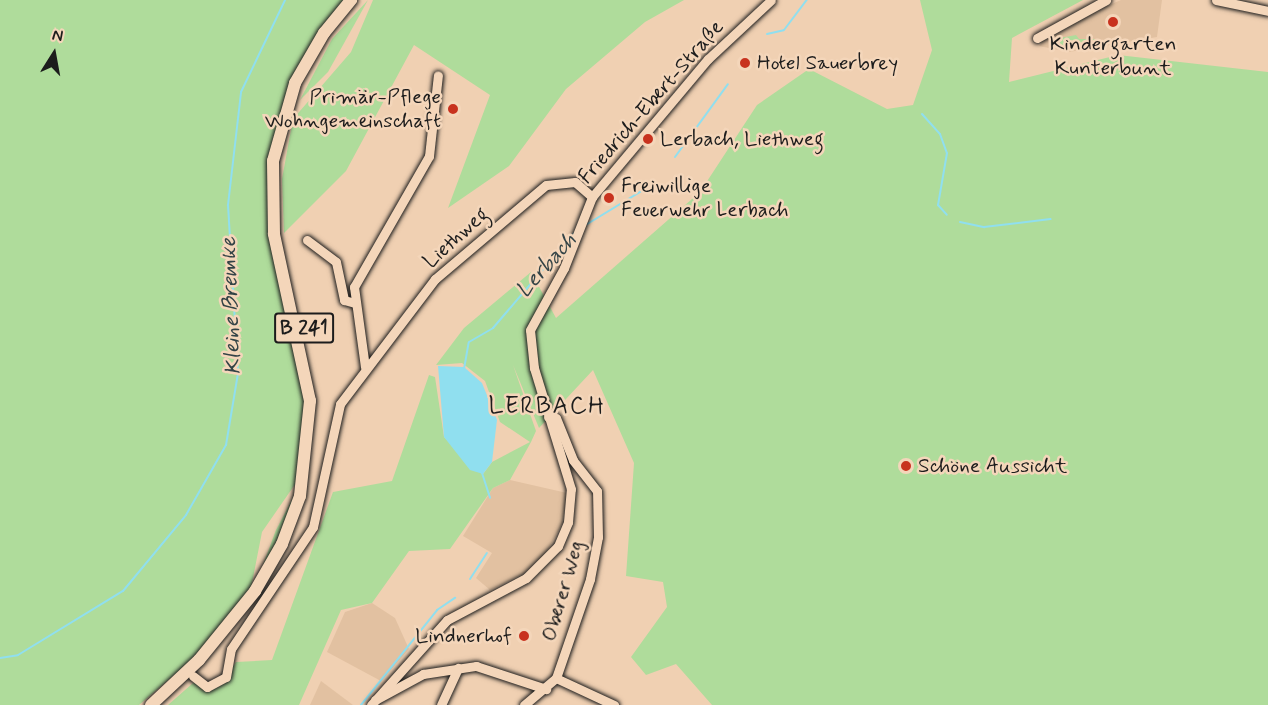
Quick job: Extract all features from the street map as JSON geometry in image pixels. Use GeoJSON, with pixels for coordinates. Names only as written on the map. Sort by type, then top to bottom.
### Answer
{"type":"FeatureCollection","features":[{"type":"Feature","properties":{"kind":"main road","name":"B 241"},"geometry":{"type":"LineString","coordinates":[[151,705],[199,660],[255,591],[282,544],[302,489],[310,401],[277,252],[273,169],[296,83],[324,33],[351,0]]}},
{"type":"Feature","properties":{"kind":"main road","name":"B 241"},"geometry":{"type":"LineString","coordinates":[[162,705],[194,676],[268,584],[293,537],[310,484],[317,400],[280,233],[279,170],[290,118],[310,69],[361,0]]}},
{"type":"Feature","properties":{"kind":"street","name":"Friedrich-Ebert-Straße"},"geometry":{"type":"LineString","coordinates":[[373,702],[447,620],[526,578],[558,546],[572,494],[530,353],[530,330],[592,197],[708,59],[771,0]]}},
{"type":"Feature","properties":{"kind":"street"},"geometry":{"type":"LineString","coordinates":[[1037,38],[1106,0]]}},
{"type":"Feature","properties":{"kind":"street"},"geometry":{"type":"LineString","coordinates":[[1216,0],[1268,11]]}},
{"type":"Feature","properties":{"kind":"street"},"geometry":{"type":"LineString","coordinates":[[366,367],[355,303],[359,275],[432,148],[438,75]]}},
{"type":"Feature","properties":{"kind":"street","name":"Liethweg"},"geometry":{"type":"LineString","coordinates":[[194,676],[207,687],[223,681],[231,649],[306,541],[320,508],[340,404],[435,279],[540,190],[562,180],[575,182],[592,197]]}},
{"type":"Feature","properties":{"kind":"street"},"geometry":{"type":"LineString","coordinates":[[307,240],[336,262],[344,300],[355,303]]}},
{"type":"Feature","properties":{"kind":"street","name":"Oberer Weg"},"geometry":{"type":"LineString","coordinates":[[524,705],[546,689],[556,678],[583,601],[599,521],[597,491],[573,460],[556,418],[548,417]]}},
{"type":"Feature","properties":{"kind":"street"},"geometry":{"type":"LineString","coordinates":[[441,705],[458,668]]}},
{"type":"Feature","properties":{"kind":"street"},"geometry":{"type":"LineString","coordinates":[[373,702],[420,675],[458,668],[493,668],[546,689]]}},
{"type":"Feature","properties":{"kind":"street"},"geometry":{"type":"LineString","coordinates":[[558,679],[614,705]]}},
{"type":"Feature","properties":{"kind":"shaded area","name":"Kindergarten Kunterbunt"},"geometry":{"type":"Polygon","coordinates":[[[1121,0],[1162,0],[1157,37],[1069,52],[1039,46],[1054,29],[1121,0]]]}},
{"type":"Feature","properties":{"kind":"shaded area"},"geometry":{"type":"Polygon","coordinates":[[[510,480],[567,493],[562,524],[546,553],[525,573],[490,590],[476,578],[492,553],[463,536],[493,488],[510,480]]]}},
{"type":"Feature","properties":{"kind":"shaded area"},"geometry":{"type":"Polygon","coordinates":[[[372,603],[395,618],[409,649],[381,681],[327,652],[345,612],[372,603]]]}},
{"type":"Feature","properties":{"kind":"shaded area"},"geometry":{"type":"Polygon","coordinates":[[[321,681],[353,705],[310,705],[321,681]]]}},
{"type":"Feature","properties":{"kind":"green space"},"geometry":{"type":"Polygon","coordinates":[[[0,0],[347,0],[309,49],[268,178],[270,235],[307,401],[298,480],[262,532],[250,593],[187,664],[139,705],[0,705],[0,0]]]}},
{"type":"Feature","properties":{"kind":"green space"},"geometry":{"type":"Polygon","coordinates":[[[368,0],[328,72],[300,100],[332,39],[368,0]]]}},
{"type":"Feature","properties":{"kind":"green space"},"geometry":{"type":"Polygon","coordinates":[[[373,0],[684,0],[645,22],[566,89],[509,166],[448,208],[490,95],[414,45],[346,171],[284,233],[282,179],[293,119],[351,52],[373,0]]]}},
{"type":"Feature","properties":{"kind":"green space"},"geometry":{"type":"Polygon","coordinates":[[[920,0],[1083,0],[1012,38],[1009,82],[1118,55],[1268,72],[1268,705],[712,705],[676,664],[646,675],[631,657],[667,607],[663,582],[626,576],[634,463],[593,370],[539,428],[513,365],[536,431],[510,480],[493,488],[450,549],[409,551],[372,603],[341,610],[299,705],[168,705],[193,683],[219,687],[236,662],[272,660],[333,492],[392,481],[429,375],[435,377],[444,437],[483,474],[492,462],[530,442],[500,422],[485,381],[462,363],[436,365],[464,328],[531,272],[556,318],[700,192],[757,105],[809,69],[887,109],[913,105],[932,50],[920,0]]]}},
{"type":"Feature","properties":{"kind":"green space"},"geometry":{"type":"Polygon","coordinates":[[[1076,35],[1079,39],[1100,39],[1060,46],[1060,38],[1076,35]]]}},
{"type":"Feature","properties":{"kind":"green space"},"geometry":{"type":"Polygon","coordinates":[[[297,490],[292,511],[257,581],[276,530],[297,490]]]}},
{"type":"Feature","properties":{"kind":"water"},"geometry":{"type":"Polygon","coordinates":[[[438,366],[464,367],[482,383],[497,420],[492,462],[483,474],[470,470],[444,437],[438,366]]]}},
{"type":"Feature","properties":{"kind":"waterway","name":"Kleine Bremke"},"geometry":{"type":"LineString","coordinates":[[0,658],[18,655],[123,591],[186,515],[226,445],[238,373],[228,205],[241,92],[285,0]]}},
{"type":"Feature","properties":{"kind":"waterway","name":"Lerbach"},"geometry":{"type":"LineString","coordinates":[[767,34],[784,30],[807,0]]}},
{"type":"Feature","properties":{"kind":"waterway","name":"Lerbach"},"geometry":{"type":"LineString","coordinates":[[675,157],[728,84]]}},
{"type":"Feature","properties":{"kind":"waterway"},"geometry":{"type":"LineString","coordinates":[[922,114],[940,134],[947,153],[938,205],[947,215]]}},
{"type":"Feature","properties":{"kind":"waterway","name":"Lerbach"},"geometry":{"type":"LineString","coordinates":[[584,226],[653,184]]}},
{"type":"Feature","properties":{"kind":"waterway"},"geometry":{"type":"LineString","coordinates":[[960,222],[984,227],[1051,219]]}},
{"type":"Feature","properties":{"kind":"waterway","name":"Lerbach"},"geometry":{"type":"LineString","coordinates":[[464,369],[469,342],[493,328],[574,233]]}},
{"type":"Feature","properties":{"kind":"waterway","name":"Lerbach"},"geometry":{"type":"LineString","coordinates":[[482,473],[490,498]]}},
{"type":"Feature","properties":{"kind":"waterway","name":"Lerbach"},"geometry":{"type":"LineString","coordinates":[[470,579],[487,553]]}},
{"type":"Feature","properties":{"kind":"waterway","name":"Lerbach"},"geometry":{"type":"LineString","coordinates":[[361,705],[437,610],[455,598]]}},
{"type":"Feature","properties":{"kind":"place","name":"Kindergarten Kunterbunt"},"geometry":{"type":"Point","coordinates":[1113,22]}},
{"type":"Feature","properties":{"kind":"place","name":"Hotel Sauerbrey"},"geometry":{"type":"Point","coordinates":[745,63]}},
{"type":"Feature","properties":{"kind":"place","name":"Primär-Pflege Wohngemeinschaft"},"geometry":{"type":"Point","coordinates":[453,109]}},
{"type":"Feature","properties":{"kind":"place","name":"Lerbach, Liethweg"},"geometry":{"type":"Point","coordinates":[648,139]}},
{"type":"Feature","properties":{"kind":"place","name":"Freiwillige Feuerwehr Lerbach"},"geometry":{"type":"Point","coordinates":[609,198]}},
{"type":"Feature","properties":{"kind":"place","name":"Schöne Aussicht"},"geometry":{"type":"Point","coordinates":[906,466]}},
{"type":"Feature","properties":{"kind":"place","name":"Lindnerhof"},"geometry":{"type":"Point","coordinates":[524,636]}},
{"type":"Feature","properties":{"kind":"district","name":"LERBACH"},"geometry":{"type":"Point","coordinates":[547,407]}}]}
